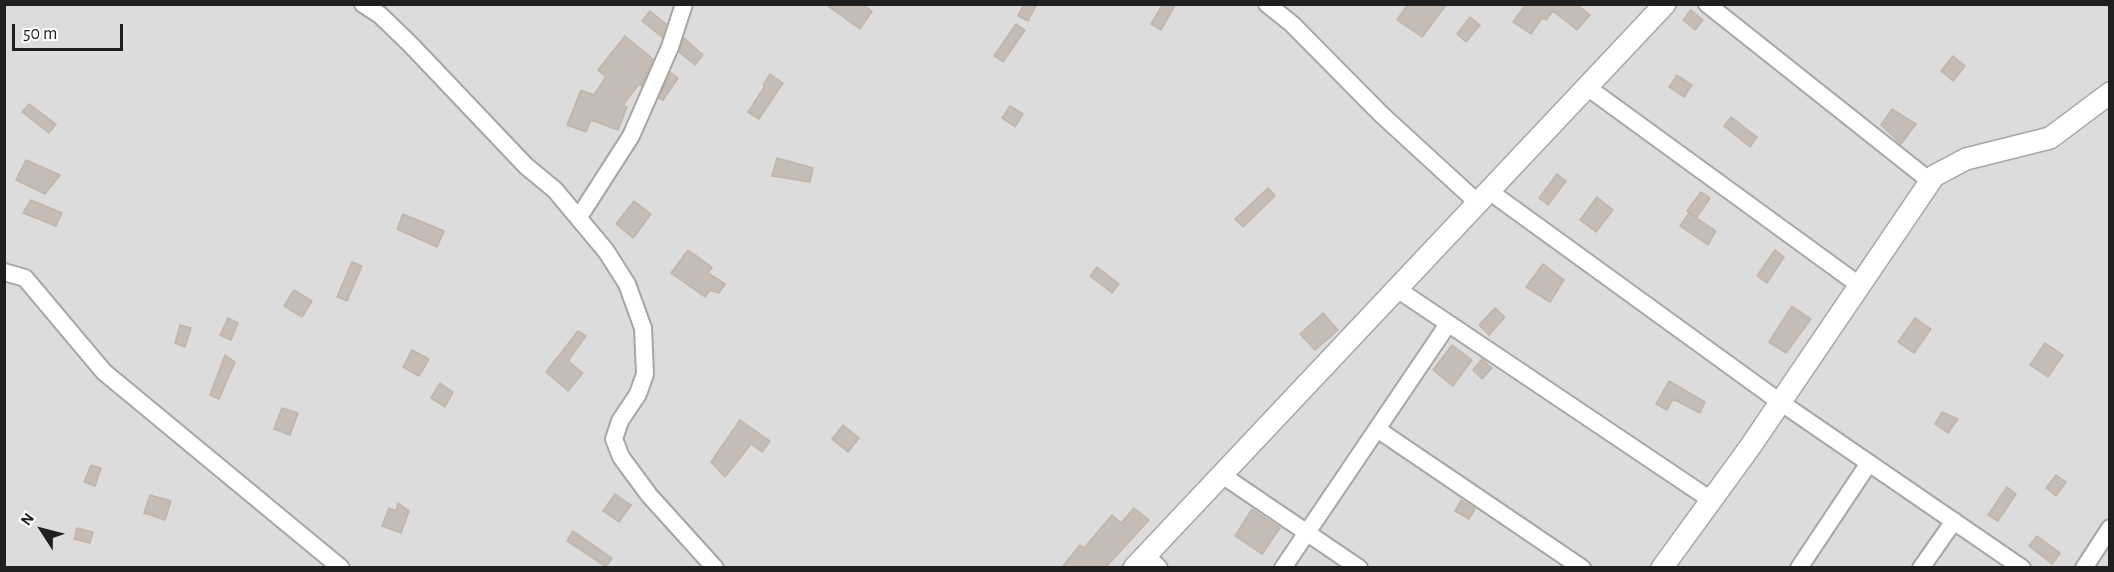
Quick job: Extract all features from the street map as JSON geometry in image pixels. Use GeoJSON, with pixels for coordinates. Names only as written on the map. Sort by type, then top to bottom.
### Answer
{"type":"FeatureCollection","features":[{"type":"Feature","properties":{"kind":"street"},"geometry":{"type":"LineString","coordinates":[[363,4],[380,15],[411,45],[526,166],[555,190],[606,251],[627,284],[644,328],[645,374],[638,394],[620,422],[614,439],[621,457],[656,503],[716,567]]}},
{"type":"Feature","properties":{"kind":"street"},"geometry":{"type":"LineString","coordinates":[[579,217],[631,136],[670,47],[684,4]]}},
{"type":"Feature","properties":{"kind":"street"},"geometry":{"type":"LineString","coordinates":[[1266,4],[1292,24],[1382,115],[1483,197],[2022,567]]}},
{"type":"Feature","properties":{"kind":"street"},"geometry":{"type":"LineString","coordinates":[[1146,563],[1222,475],[1665,4]]}},
{"type":"Feature","properties":{"kind":"street"},"geometry":{"type":"LineString","coordinates":[[1707,4],[1930,181]]}},
{"type":"Feature","properties":{"kind":"street"},"geometry":{"type":"LineString","coordinates":[[1587,87],[1859,285]]}},
{"type":"Feature","properties":{"kind":"street"},"geometry":{"type":"LineString","coordinates":[[1662,567],[1780,402],[1934,176],[1966,159],[2050,138],[2109,93]]}},
{"type":"Feature","properties":{"kind":"street"},"geometry":{"type":"LineString","coordinates":[[4,272],[25,278],[104,372],[341,567]]}},
{"type":"Feature","properties":{"kind":"street"},"geometry":{"type":"LineString","coordinates":[[1397,289],[1711,500]]}},
{"type":"Feature","properties":{"kind":"street"},"geometry":{"type":"LineString","coordinates":[[1283,567],[1448,324]]}},
{"type":"Feature","properties":{"kind":"street"},"geometry":{"type":"LineString","coordinates":[[1377,429],[1582,567]]}},
{"type":"Feature","properties":{"kind":"street"},"geometry":{"type":"LineString","coordinates":[[1799,567],[1869,463]]}},
{"type":"Feature","properties":{"kind":"street"},"geometry":{"type":"LineString","coordinates":[[1222,475],[1359,567]]}},
{"type":"Feature","properties":{"kind":"street"},"geometry":{"type":"LineString","coordinates":[[1921,567],[1954,521]]}},
{"type":"Feature","properties":{"kind":"street"},"geometry":{"type":"LineString","coordinates":[[2084,567],[2109,528]]}},
{"type":"Feature","properties":{"kind":"shaded area"},"geometry":{"type":"Polygon","coordinates":[[[5,5],[2109,5],[2109,567],[5,567],[5,5]]]}},
{"type":"Feature","properties":{"kind":"building"},"geometry":{"type":"Polygon","coordinates":[[[825,4],[862,4],[872,11],[860,29],[825,4]]]}},
{"type":"Feature","properties":{"kind":"building"},"geometry":{"type":"Polygon","coordinates":[[[1024,4],[1037,4],[1028,21],[1018,16],[1024,4]]]}},
{"type":"Feature","properties":{"kind":"building"},"geometry":{"type":"Polygon","coordinates":[[[1163,4],[1176,4],[1161,30],[1151,24],[1163,4]]]}},
{"type":"Feature","properties":{"kind":"building"},"geometry":{"type":"Polygon","coordinates":[[[1408,4],[1447,4],[1422,37],[1397,20],[1408,4]]]}},
{"type":"Feature","properties":{"kind":"building"},"geometry":{"type":"Polygon","coordinates":[[[1526,4],[1576,4],[1590,15],[1577,30],[1553,11],[1546,20],[1542,18],[1531,34],[1513,22],[1526,4]]]}},
{"type":"Feature","properties":{"kind":"building"},"geometry":{"type":"Polygon","coordinates":[[[1691,10],[1703,20],[1695,30],[1683,20],[1691,10]]]}},
{"type":"Feature","properties":{"kind":"building"},"geometry":{"type":"Polygon","coordinates":[[[650,11],[666,24],[662,37],[642,21],[650,11]]]}},
{"type":"Feature","properties":{"kind":"building"},"geometry":{"type":"Polygon","coordinates":[[[1470,17],[1480,25],[1466,42],[1457,34],[1470,17]]]}},
{"type":"Feature","properties":{"kind":"building"},"geometry":{"type":"Polygon","coordinates":[[[1016,24],[1025,30],[1003,62],[994,56],[1016,24]]]}},
{"type":"Feature","properties":{"kind":"building"},"geometry":{"type":"Polygon","coordinates":[[[625,36],[653,59],[641,86],[639,84],[623,105],[627,107],[618,130],[591,120],[586,132],[567,125],[581,90],[594,95],[606,77],[598,70],[625,36]]]}},
{"type":"Feature","properties":{"kind":"building"},"geometry":{"type":"Polygon","coordinates":[[[684,38],[703,55],[695,65],[679,52],[684,38]]]}},
{"type":"Feature","properties":{"kind":"building"},"geometry":{"type":"Polygon","coordinates":[[[1953,56],[1965,66],[1953,81],[1941,71],[1953,56]]]}},
{"type":"Feature","properties":{"kind":"building"},"geometry":{"type":"Polygon","coordinates":[[[670,72],[678,78],[663,100],[659,98],[670,72]]]}},
{"type":"Feature","properties":{"kind":"building"},"geometry":{"type":"Polygon","coordinates":[[[770,74],[783,83],[759,119],[748,112],[770,74]]]}},
{"type":"Feature","properties":{"kind":"building"},"geometry":{"type":"Polygon","coordinates":[[[1677,75],[1692,85],[1684,97],[1669,87],[1677,75]]]}},
{"type":"Feature","properties":{"kind":"building"},"geometry":{"type":"Polygon","coordinates":[[[29,104],[56,124],[49,133],[22,112],[29,104]]]}},
{"type":"Feature","properties":{"kind":"building"},"geometry":{"type":"Polygon","coordinates":[[[1010,106],[1023,114],[1015,127],[1002,118],[1010,106]]]}},
{"type":"Feature","properties":{"kind":"building"},"geometry":{"type":"Polygon","coordinates":[[[1892,109],[1916,124],[1901,144],[1881,125],[1892,109]]]}},
{"type":"Feature","properties":{"kind":"building"},"geometry":{"type":"Polygon","coordinates":[[[1731,117],[1757,137],[1750,147],[1724,126],[1731,117]]]}},
{"type":"Feature","properties":{"kind":"building"},"geometry":{"type":"Polygon","coordinates":[[[777,158],[813,168],[810,182],[772,176],[777,158]]]}},
{"type":"Feature","properties":{"kind":"building"},"geometry":{"type":"Polygon","coordinates":[[[26,160],[60,175],[45,194],[16,180],[26,160]]]}},
{"type":"Feature","properties":{"kind":"building"},"geometry":{"type":"Polygon","coordinates":[[[1557,174],[1566,181],[1548,205],[1539,198],[1557,174]]]}},
{"type":"Feature","properties":{"kind":"building"},"geometry":{"type":"Polygon","coordinates":[[[1268,188],[1275,196],[1243,227],[1235,219],[1268,188]]]}},
{"type":"Feature","properties":{"kind":"building"},"geometry":{"type":"Polygon","coordinates":[[[1701,192],[1710,198],[1697,217],[1687,211],[1701,192]]]}},
{"type":"Feature","properties":{"kind":"building"},"geometry":{"type":"Polygon","coordinates":[[[1597,197],[1613,210],[1596,232],[1580,220],[1597,197]]]}},
{"type":"Feature","properties":{"kind":"building"},"geometry":{"type":"Polygon","coordinates":[[[31,200],[62,213],[56,226],[23,213],[31,200]]]}},
{"type":"Feature","properties":{"kind":"building"},"geometry":{"type":"Polygon","coordinates":[[[634,201],[651,214],[633,238],[616,224],[634,201]]]}},
{"type":"Feature","properties":{"kind":"building"},"geometry":{"type":"Polygon","coordinates":[[[1689,213],[1716,231],[1708,245],[1680,226],[1689,213]]]}},
{"type":"Feature","properties":{"kind":"building"},"geometry":{"type":"Polygon","coordinates":[[[403,214],[444,231],[437,247],[397,229],[403,214]]]}},
{"type":"Feature","properties":{"kind":"building"},"geometry":{"type":"Polygon","coordinates":[[[688,250],[712,267],[708,273],[725,284],[719,293],[710,290],[705,297],[671,273],[688,250]]]}},
{"type":"Feature","properties":{"kind":"building"},"geometry":{"type":"Polygon","coordinates":[[[1775,250],[1784,257],[1767,283],[1757,276],[1775,250]]]}},
{"type":"Feature","properties":{"kind":"building"},"geometry":{"type":"Polygon","coordinates":[[[352,262],[362,266],[347,301],[337,297],[352,262]]]}},
{"type":"Feature","properties":{"kind":"building"},"geometry":{"type":"Polygon","coordinates":[[[1543,264],[1564,280],[1550,302],[1526,287],[1543,264]]]}},
{"type":"Feature","properties":{"kind":"building"},"geometry":{"type":"Polygon","coordinates":[[[1097,267],[1119,284],[1112,293],[1090,276],[1097,267]]]}},
{"type":"Feature","properties":{"kind":"building"},"geometry":{"type":"Polygon","coordinates":[[[294,290],[312,301],[302,317],[284,306],[294,290]]]}},
{"type":"Feature","properties":{"kind":"building"},"geometry":{"type":"Polygon","coordinates":[[[1792,306],[1811,319],[1786,353],[1769,342],[1792,306]]]}},
{"type":"Feature","properties":{"kind":"building"},"geometry":{"type":"Polygon","coordinates":[[[1495,308],[1505,317],[1489,335],[1479,325],[1495,308]]]}},
{"type":"Feature","properties":{"kind":"building"},"geometry":{"type":"Polygon","coordinates":[[[1323,313],[1338,330],[1315,350],[1300,334],[1323,313]]]}},
{"type":"Feature","properties":{"kind":"building"},"geometry":{"type":"Polygon","coordinates":[[[228,318],[238,323],[231,340],[220,335],[228,318]]]}},
{"type":"Feature","properties":{"kind":"building"},"geometry":{"type":"Polygon","coordinates":[[[1915,318],[1931,329],[1914,353],[1898,342],[1915,318]]]}},
{"type":"Feature","properties":{"kind":"building"},"geometry":{"type":"Polygon","coordinates":[[[180,325],[191,328],[185,347],[175,343],[180,325]]]}},
{"type":"Feature","properties":{"kind":"building"},"geometry":{"type":"Polygon","coordinates":[[[578,331],[586,336],[568,361],[583,373],[568,391],[546,372],[578,331]]]}},
{"type":"Feature","properties":{"kind":"building"},"geometry":{"type":"Polygon","coordinates":[[[2045,343],[2063,355],[2048,377],[2030,365],[2045,343]]]}},
{"type":"Feature","properties":{"kind":"building"},"geometry":{"type":"Polygon","coordinates":[[[1452,345],[1472,360],[1453,386],[1433,370],[1452,345]]]}},
{"type":"Feature","properties":{"kind":"building"},"geometry":{"type":"Polygon","coordinates":[[[412,350],[429,359],[419,376],[403,367],[412,350]]]}},
{"type":"Feature","properties":{"kind":"building"},"geometry":{"type":"Polygon","coordinates":[[[225,355],[235,362],[219,399],[210,395],[225,355]]]}},
{"type":"Feature","properties":{"kind":"building"},"geometry":{"type":"Polygon","coordinates":[[[1482,359],[1492,368],[1482,379],[1473,370],[1482,359]]]}},
{"type":"Feature","properties":{"kind":"building"},"geometry":{"type":"Polygon","coordinates":[[[1669,381],[1705,402],[1700,413],[1673,399],[1667,410],[1656,404],[1669,381]]]}},
{"type":"Feature","properties":{"kind":"building"},"geometry":{"type":"Polygon","coordinates":[[[440,383],[453,392],[445,407],[431,398],[440,383]]]}},
{"type":"Feature","properties":{"kind":"building"},"geometry":{"type":"Polygon","coordinates":[[[282,408],[298,413],[290,435],[274,429],[282,408]]]}},
{"type":"Feature","properties":{"kind":"building"},"geometry":{"type":"Polygon","coordinates":[[[1942,412],[1958,419],[1948,433],[1935,424],[1942,412]]]}},
{"type":"Feature","properties":{"kind":"building"},"geometry":{"type":"Polygon","coordinates":[[[740,420],[770,441],[762,452],[751,444],[725,477],[711,462],[740,420]]]}},
{"type":"Feature","properties":{"kind":"building"},"geometry":{"type":"Polygon","coordinates":[[[843,425],[859,438],[848,452],[832,439],[843,425]]]}},
{"type":"Feature","properties":{"kind":"building"},"geometry":{"type":"Polygon","coordinates":[[[91,465],[101,468],[95,486],[84,482],[91,465]]]}},
{"type":"Feature","properties":{"kind":"building"},"geometry":{"type":"Polygon","coordinates":[[[2056,475],[2066,482],[2056,496],[2046,488],[2056,475]]]}},
{"type":"Feature","properties":{"kind":"building"},"geometry":{"type":"Polygon","coordinates":[[[2007,487],[2016,494],[1998,521],[1988,515],[2007,487]]]}},
{"type":"Feature","properties":{"kind":"building"},"geometry":{"type":"Polygon","coordinates":[[[615,494],[631,505],[619,522],[603,511],[615,494]]]}},
{"type":"Feature","properties":{"kind":"building"},"geometry":{"type":"Polygon","coordinates":[[[150,495],[171,501],[165,520],[144,513],[150,495]]]}},
{"type":"Feature","properties":{"kind":"building"},"geometry":{"type":"Polygon","coordinates":[[[1461,500],[1475,509],[1469,519],[1455,511],[1461,500]]]}},
{"type":"Feature","properties":{"kind":"building"},"geometry":{"type":"Polygon","coordinates":[[[398,503],[409,511],[401,533],[382,526],[389,508],[396,511],[398,503]]]}},
{"type":"Feature","properties":{"kind":"building"},"geometry":{"type":"Polygon","coordinates":[[[1134,508],[1149,520],[1106,567],[1062,567],[1080,545],[1084,548],[1112,515],[1121,523],[1134,508]]]}},
{"type":"Feature","properties":{"kind":"building"},"geometry":{"type":"Polygon","coordinates":[[[1252,509],[1280,528],[1262,554],[1235,536],[1252,509]]]}},
{"type":"Feature","properties":{"kind":"building"},"geometry":{"type":"Polygon","coordinates":[[[77,528],[93,532],[90,543],[74,539],[77,528]]]}},
{"type":"Feature","properties":{"kind":"building"},"geometry":{"type":"Polygon","coordinates":[[[573,531],[612,558],[606,567],[567,541],[573,531]]]}},
{"type":"Feature","properties":{"kind":"building"},"geometry":{"type":"Polygon","coordinates":[[[2037,536],[2060,553],[2052,564],[2029,546],[2037,536]]]}}]}
